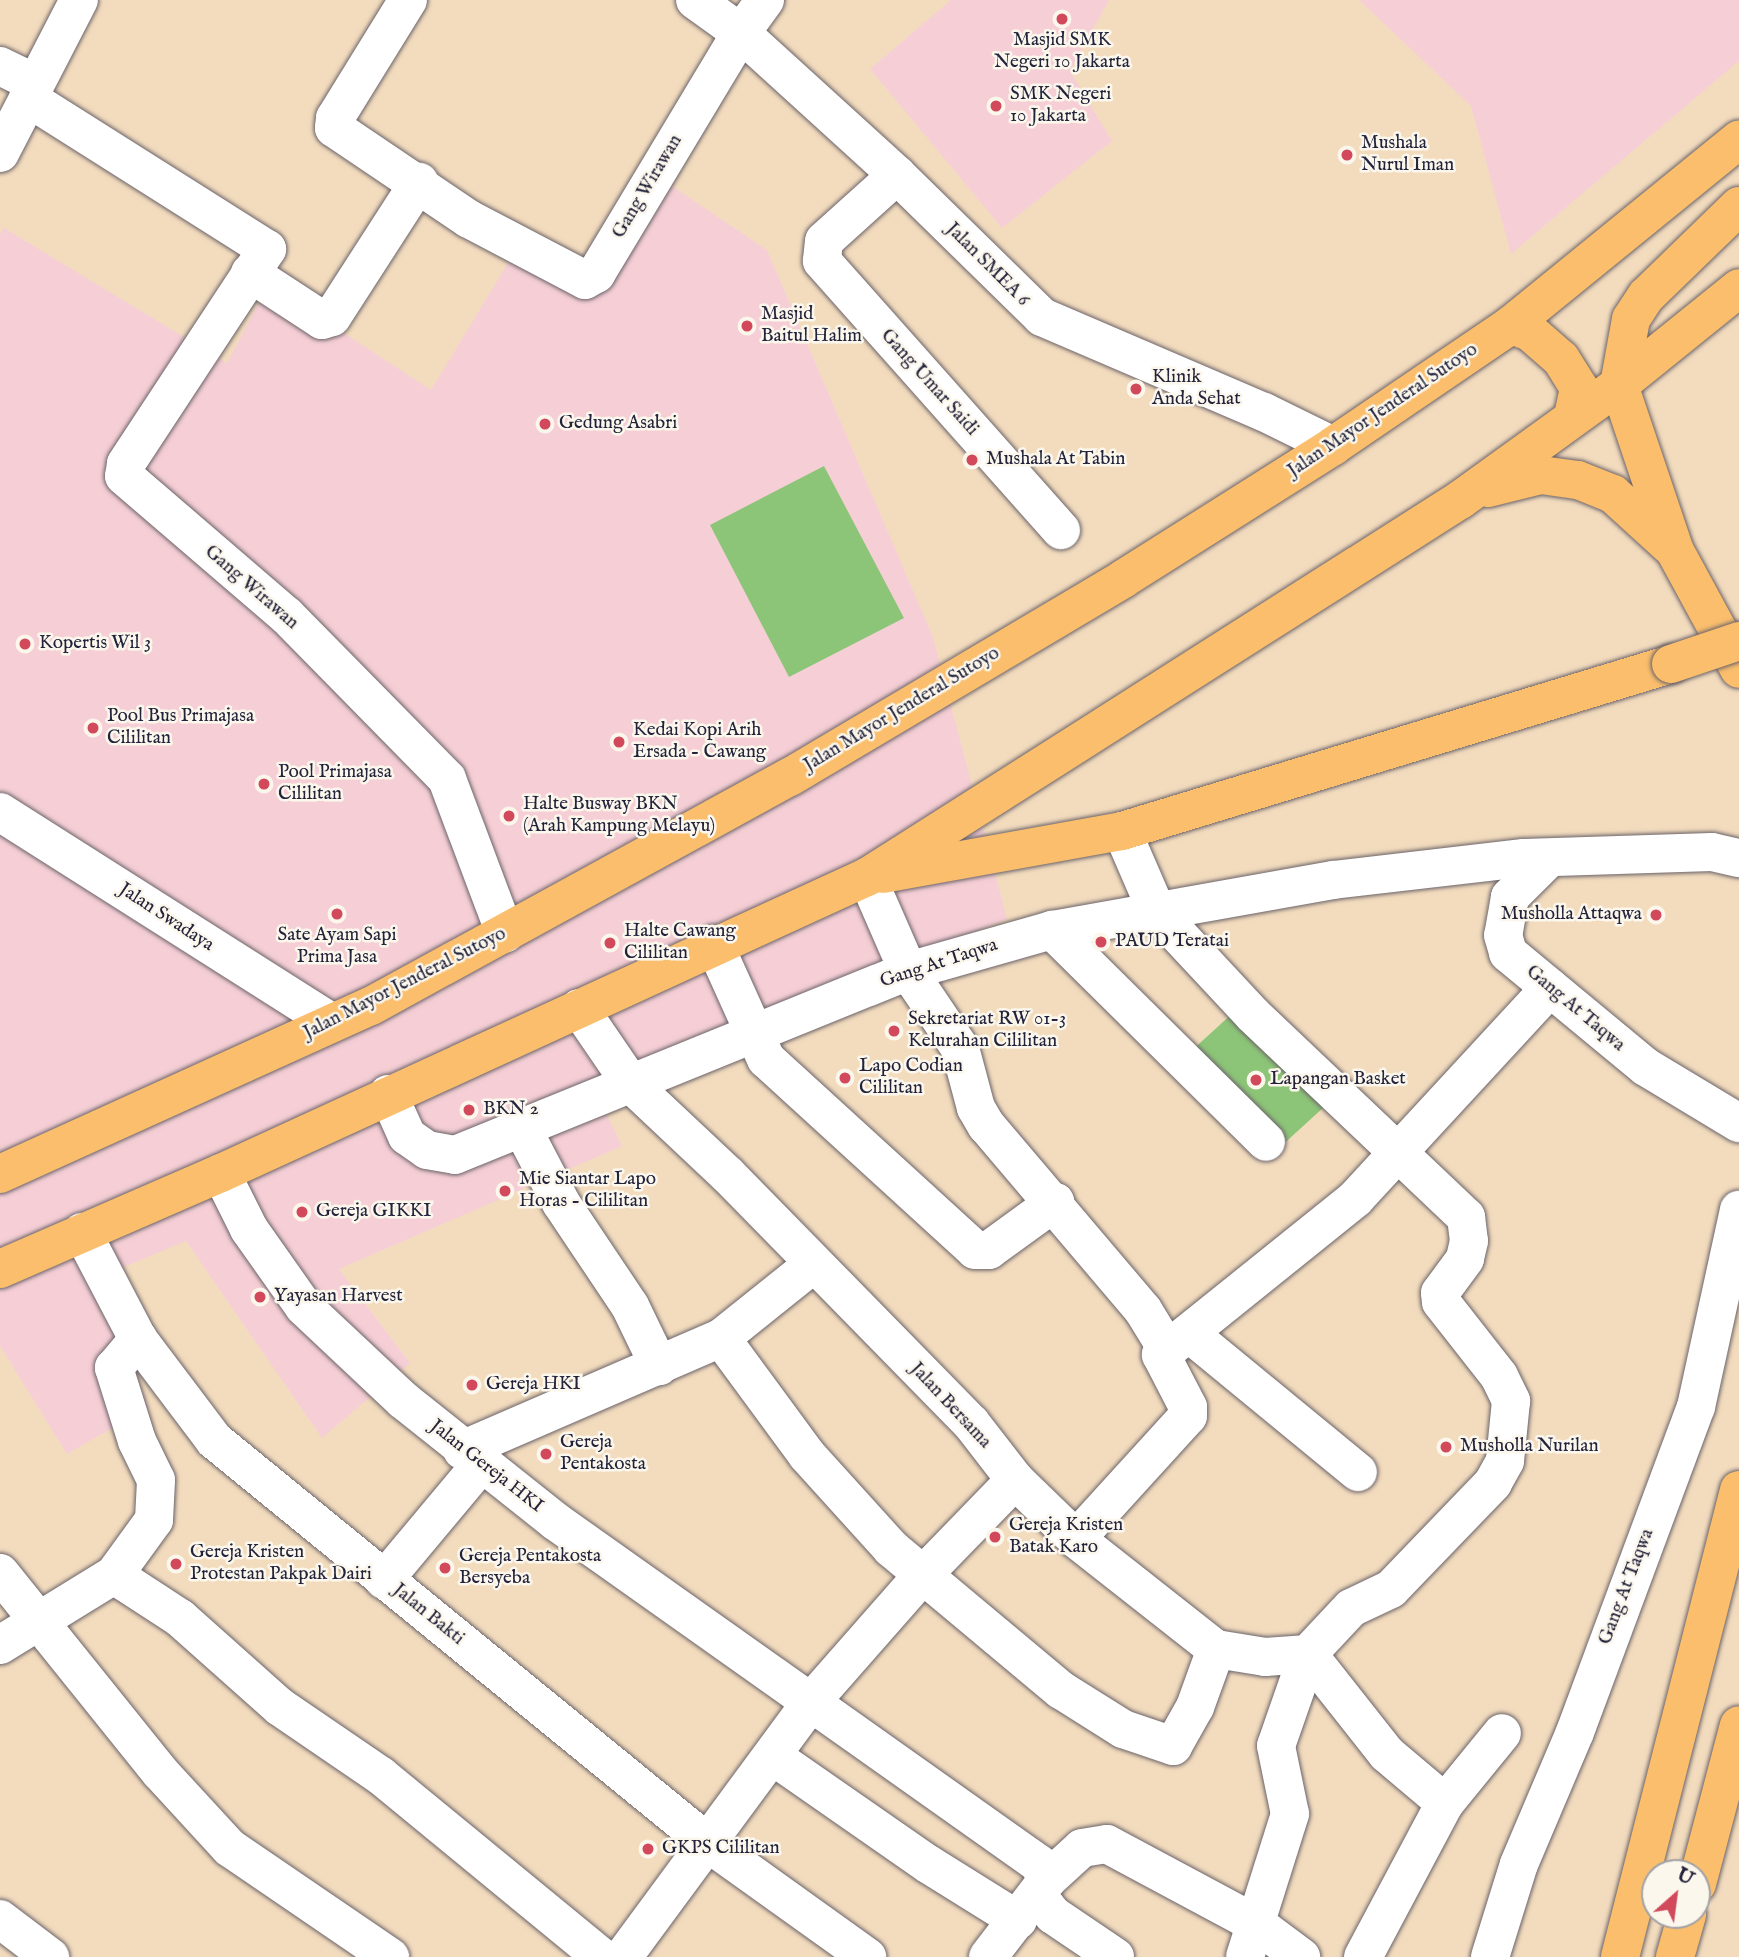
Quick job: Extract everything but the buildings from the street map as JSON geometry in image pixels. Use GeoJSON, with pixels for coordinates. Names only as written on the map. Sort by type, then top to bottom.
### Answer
{"type":"FeatureCollection","features":[{"type":"Feature","properties":{"kind":"highway","name":"Jalan Mayor Jenderal Sutoyo"},"geometry":{"type":"LineString","coordinates":[[0,1174],[332,1023],[505,933],[802,770],[1333,446],[1511,325],[1739,140]]}},
{"type":"Feature","properties":{"kind":"highway"},"geometry":{"type":"LineString","coordinates":[[1739,206],[1646,296],[1630,319],[1619,385],[1675,551],[1739,669]]}},
{"type":"Feature","properties":{"kind":"highway"},"geometry":{"type":"LineString","coordinates":[[0,1269],[221,1173],[713,944],[867,877],[1460,500],[1619,385],[1739,288]]}},
{"type":"Feature","properties":{"kind":"highway"},"geometry":{"type":"LineString","coordinates":[[1511,325],[1530,332],[1561,359],[1579,388],[1573,417]]}},
{"type":"Feature","properties":{"kind":"highway"},"geometry":{"type":"LineString","coordinates":[[1460,500],[1504,482],[1541,475],[1578,480],[1613,494],[1675,551]]}},
{"type":"Feature","properties":{"kind":"highway"},"geometry":{"type":"LineString","coordinates":[[867,877],[1122,831],[1739,641]]}},
{"type":"Feature","properties":{"kind":"highway"},"geometry":{"type":"LineString","coordinates":[[1620,1957],[1739,1490]]}},
{"type":"Feature","properties":{"kind":"highway"},"geometry":{"type":"LineString","coordinates":[[1704,1859],[1739,1725]]}},
{"type":"Feature","properties":{"kind":"highway"},"geometry":{"type":"LineString","coordinates":[[1675,1957],[1684,1929]]}},
{"type":"Feature","properties":{"kind":"street"},"geometry":{"type":"LineString","coordinates":[[0,153],[79,0]]}},
{"type":"Feature","properties":{"kind":"street","name":"Gang Wirawan"},"geometry":{"type":"LineString","coordinates":[[408,0],[335,118],[334,128],[419,182],[469,219],[585,280],[596,274],[741,33]]}},
{"type":"Feature","properties":{"kind":"street","name":"Jalan SMEA 6"},"geometry":{"type":"LineString","coordinates":[[695,0],[741,33],[897,175],[1042,317],[1264,412],[1333,446]]}},
{"type":"Feature","properties":{"kind":"street"},"geometry":{"type":"LineString","coordinates":[[741,33],[765,0]]}},
{"type":"Feature","properties":{"kind":"street"},"geometry":{"type":"LineString","coordinates":[[0,66],[258,261],[322,320],[332,317],[419,182]]}},
{"type":"Feature","properties":{"kind":"street","name":"Gang Umar Saidi"},"geometry":{"type":"LineString","coordinates":[[897,175],[824,241],[822,261],[1061,530]]}},
{"type":"Feature","properties":{"kind":"street","name":"Gang Wirawan"},"geometry":{"type":"LineString","coordinates":[[258,261],[126,464],[124,476],[287,616],[447,779],[505,933]]}},
{"type":"Feature","properties":{"kind":"street","name":"Jalan Swadaya"},"geometry":{"type":"LineString","coordinates":[[0,812],[332,1023]]}},
{"type":"Feature","properties":{"kind":"street"},"geometry":{"type":"LineString","coordinates":[[1122,831],[1157,912],[1253,1015],[1401,1152],[1466,1217],[1469,1241],[1465,1259],[1440,1293],[1441,1302],[1506,1386],[1511,1401],[1510,1435],[1501,1469],[1472,1509],[1391,1589],[1351,1608],[1308,1654],[1276,1746],[1290,1814],[1251,1941]]}},
{"type":"Feature","properties":{"kind":"street","name":"Gang At Taqwa"},"geometry":{"type":"LineString","coordinates":[[388,1094],[407,1136],[440,1155],[454,1156],[908,971],[1052,930],[1333,880],[1548,859],[1712,852],[1739,858]]}},
{"type":"Feature","properties":{"kind":"street","name":"Gang At Taqwa"},"geometry":{"type":"LineString","coordinates":[[1548,859],[1510,897],[1503,935],[1508,953],[1646,1067],[1739,1124]]}},
{"type":"Feature","properties":{"kind":"street"},"geometry":{"type":"LineString","coordinates":[[867,877],[908,971],[960,1048],[981,1116],[1143,1310],[1179,1343],[1358,1472]]}},
{"type":"Feature","properties":{"kind":"street"},"geometry":{"type":"LineString","coordinates":[[1052,930],[1266,1142]]}},
{"type":"Feature","properties":{"kind":"street"},"geometry":{"type":"LineString","coordinates":[[713,944],[752,1034],[766,1059],[975,1250],[989,1250],[1055,1202]]}},
{"type":"Feature","properties":{"kind":"street"},"geometry":{"type":"LineString","coordinates":[[1076,1539],[1188,1416],[1188,1407],[1159,1360],[1313,1237],[1401,1152],[1426,1118],[1550,988]]}},
{"type":"Feature","properties":{"kind":"street","name":"Jalan Bersama"},"geometry":{"type":"LineString","coordinates":[[579,1008],[631,1084],[728,1175],[812,1265],[971,1423],[1015,1480],[1076,1539],[1216,1649],[1265,1657],[1308,1654]]}},
{"type":"Feature","properties":{"kind":"street"},"geometry":{"type":"LineString","coordinates":[[522,1128],[561,1203],[630,1306],[659,1366]]}},
{"type":"Feature","properties":{"kind":"street","name":"Jalan Gereja HKI"},"geometry":{"type":"LineString","coordinates":[[221,1173],[249,1229],[304,1307],[471,1457],[1030,1856],[1034,1899]]}},
{"type":"Feature","properties":{"kind":"street","name":"Gang At Taqwa"},"geometry":{"type":"LineString","coordinates":[[1490,1957],[1519,1864],[1575,1732],[1696,1407],[1739,1210]]}},
{"type":"Feature","properties":{"kind":"street","name":"Jalan Bakti"},"geometry":{"type":"LineString","coordinates":[[82,1232],[138,1339],[214,1440],[708,1843],[867,1957]]}},
{"type":"Feature","properties":{"kind":"street"},"geometry":{"type":"LineString","coordinates":[[384,1580],[471,1457],[721,1338],[812,1265]]}},
{"type":"Feature","properties":{"kind":"street"},"geometry":{"type":"LineString","coordinates":[[721,1338],[807,1455],[921,1577],[1061,1690],[1123,1729],[1168,1746],[1177,1742],[1195,1707],[1216,1649]]}},
{"type":"Feature","properties":{"kind":"street"},"geometry":{"type":"LineString","coordinates":[[0,1645],[41,1624],[114,1574],[156,1514],[156,1480],[133,1432],[114,1368],[138,1339]]}},
{"type":"Feature","properties":{"kind":"street"},"geometry":{"type":"LineString","coordinates":[[623,1957],[774,1757],[811,1702],[921,1577],[1015,1480]]}},
{"type":"Feature","properties":{"kind":"street"},"geometry":{"type":"LineString","coordinates":[[0,1573],[160,1772],[230,1849],[390,1957]]}},
{"type":"Feature","properties":{"kind":"street"},"geometry":{"type":"LineString","coordinates":[[114,1574],[180,1618],[279,1707],[381,1776],[601,1957]]}},
{"type":"Feature","properties":{"kind":"street"},"geometry":{"type":"LineString","coordinates":[[1308,1654],[1387,1754],[1445,1802]]}},
{"type":"Feature","properties":{"kind":"street"},"geometry":{"type":"LineString","coordinates":[[1363,1957],[1445,1802],[1502,1733]]}},
{"type":"Feature","properties":{"kind":"street"},"geometry":{"type":"LineString","coordinates":[[774,1757],[928,1864],[1034,1899],[1052,1915],[1115,1957]]}},
{"type":"Feature","properties":{"kind":"street"},"geometry":{"type":"LineString","coordinates":[[988,1957],[1034,1899],[1082,1848],[1107,1844],[1251,1941],[1301,1957]]}},
{"type":"Feature","properties":{"kind":"street"},"geometry":{"type":"LineString","coordinates":[[0,1919],[50,1957]]}},
{"type":"Feature","properties":{"kind":"shaded area","name":"SMK Negeri 10 Jakarta"},"geometry":{"type":"Polygon","coordinates":[[[951,0],[1109,0],[1070,71],[1112,141],[1002,228],[870,69],[951,0]]]}},
{"type":"Feature","properties":{"kind":"shaded area"},"geometry":{"type":"Polygon","coordinates":[[[1359,0],[1739,0],[1739,61],[1511,254],[1471,106],[1359,0]]]}},
{"type":"Feature","properties":{"kind":"shaded area"},"geometry":{"type":"Polygon","coordinates":[[[648,170],[767,250],[933,637],[1007,919],[592,1084],[622,1146],[339,1269],[410,1363],[322,1438],[186,1241],[88,1282],[149,1407],[67,1454],[0,1346],[0,234],[4,228],[227,363],[269,284],[431,390],[519,245],[578,284],[648,170]]]}},
{"type":"Feature","properties":{"kind":"green space"},"geometry":{"type":"Polygon","coordinates":[[[824,466],[904,618],[789,677],[710,525],[824,466]]]}},
{"type":"Feature","properties":{"kind":"green space","name":"Lapangan Basket"},"geometry":{"type":"Polygon","coordinates":[[[1235,1011],[1324,1107],[1278,1149],[1189,1053],[1235,1011]]]}},
{"type":"Feature","properties":{"kind":"place","name":"Masjid SMK Negeri 10 Jakarta"},"geometry":{"type":"Point","coordinates":[1062,19]}},
{"type":"Feature","properties":{"kind":"place","name":"SMK Negeri 10 Jakarta"},"geometry":{"type":"Point","coordinates":[996,106]}},
{"type":"Feature","properties":{"kind":"place","name":"Mushala Nurul Iman"},"geometry":{"type":"Point","coordinates":[1347,155]}},
{"type":"Feature","properties":{"kind":"place","name":"Masjid Baitul Halim"},"geometry":{"type":"Point","coordinates":[747,326]}},
{"type":"Feature","properties":{"kind":"place","name":"Klinik Anda Sehat"},"geometry":{"type":"Point","coordinates":[1136,389]}},
{"type":"Feature","properties":{"kind":"place","name":"Gedung Asabri"},"geometry":{"type":"Point","coordinates":[545,424]}},
{"type":"Feature","properties":{"kind":"place","name":"Mushala At Tabin"},"geometry":{"type":"Point","coordinates":[972,460]}},
{"type":"Feature","properties":{"kind":"place","name":"Kopertis Wil 3"},"geometry":{"type":"Point","coordinates":[25,644]}},
{"type":"Feature","properties":{"kind":"place","name":"Pool Bus Primajasa Cililitan"},"geometry":{"type":"Point","coordinates":[93,728]}},
{"type":"Feature","properties":{"kind":"place","name":"Kedai Kopi Arih Ersada - Cawang"},"geometry":{"type":"Point","coordinates":[619,742]}},
{"type":"Feature","properties":{"kind":"place","name":"Pool Primajasa Cililitan"},"geometry":{"type":"Point","coordinates":[264,784]}},
{"type":"Feature","properties":{"kind":"place","name":"Halte Busway BKN (Arah Kampung Melayu)"},"geometry":{"type":"Point","coordinates":[509,816]}},
{"type":"Feature","properties":{"kind":"place","name":"Sate Ayam Sapi Prima Jasa"},"geometry":{"type":"Point","coordinates":[337,914]}},
{"type":"Feature","properties":{"kind":"place","name":"Musholla Attaqwa"},"geometry":{"type":"Point","coordinates":[1656,915]}},
{"type":"Feature","properties":{"kind":"place","name":"PAUD Teratai"},"geometry":{"type":"Point","coordinates":[1101,942]}},
{"type":"Feature","properties":{"kind":"place","name":"Halte Cawang Cililitan"},"geometry":{"type":"Point","coordinates":[610,943]}},
{"type":"Feature","properties":{"kind":"place","name":"Sekretariat RW 01-3 Kelurahan Cililitan"},"geometry":{"type":"Point","coordinates":[894,1031]}},
{"type":"Feature","properties":{"kind":"place","name":"Lapo Codian Cililitan"},"geometry":{"type":"Point","coordinates":[845,1078]}},
{"type":"Feature","properties":{"kind":"place","name":"Lapangan Basket"},"geometry":{"type":"Point","coordinates":[1256,1080]}},
{"type":"Feature","properties":{"kind":"place","name":"BKN 2"},"geometry":{"type":"Point","coordinates":[469,1110]}},
{"type":"Feature","properties":{"kind":"place","name":"Mie Siantar Lapo Horas - Cililitan"},"geometry":{"type":"Point","coordinates":[505,1191]}},
{"type":"Feature","properties":{"kind":"place","name":"Gereja GIKKI"},"geometry":{"type":"Point","coordinates":[302,1212]}},
{"type":"Feature","properties":{"kind":"place","name":"Yayasan Harvest"},"geometry":{"type":"Point","coordinates":[260,1297]}},
{"type":"Feature","properties":{"kind":"place","name":"Gereja HKI"},"geometry":{"type":"Point","coordinates":[472,1385]}},
{"type":"Feature","properties":{"kind":"place","name":"Musholla Nurilan"},"geometry":{"type":"Point","coordinates":[1446,1447]}},
{"type":"Feature","properties":{"kind":"place","name":"Gereja Pentakosta"},"geometry":{"type":"Point","coordinates":[546,1454]}},
{"type":"Feature","properties":{"kind":"place","name":"Gereja Kristen Batak Karo"},"geometry":{"type":"Point","coordinates":[995,1537]}},
{"type":"Feature","properties":{"kind":"place","name":"Gereja Kristen Protestan Pakpak Dairi"},"geometry":{"type":"Point","coordinates":[176,1564]}},
{"type":"Feature","properties":{"kind":"place","name":"Gereja Pentakosta Bersyeba"},"geometry":{"type":"Point","coordinates":[445,1568]}},
{"type":"Feature","properties":{"kind":"place","name":"GKPS Cililitan"},"geometry":{"type":"Point","coordinates":[648,1849]}}]}
